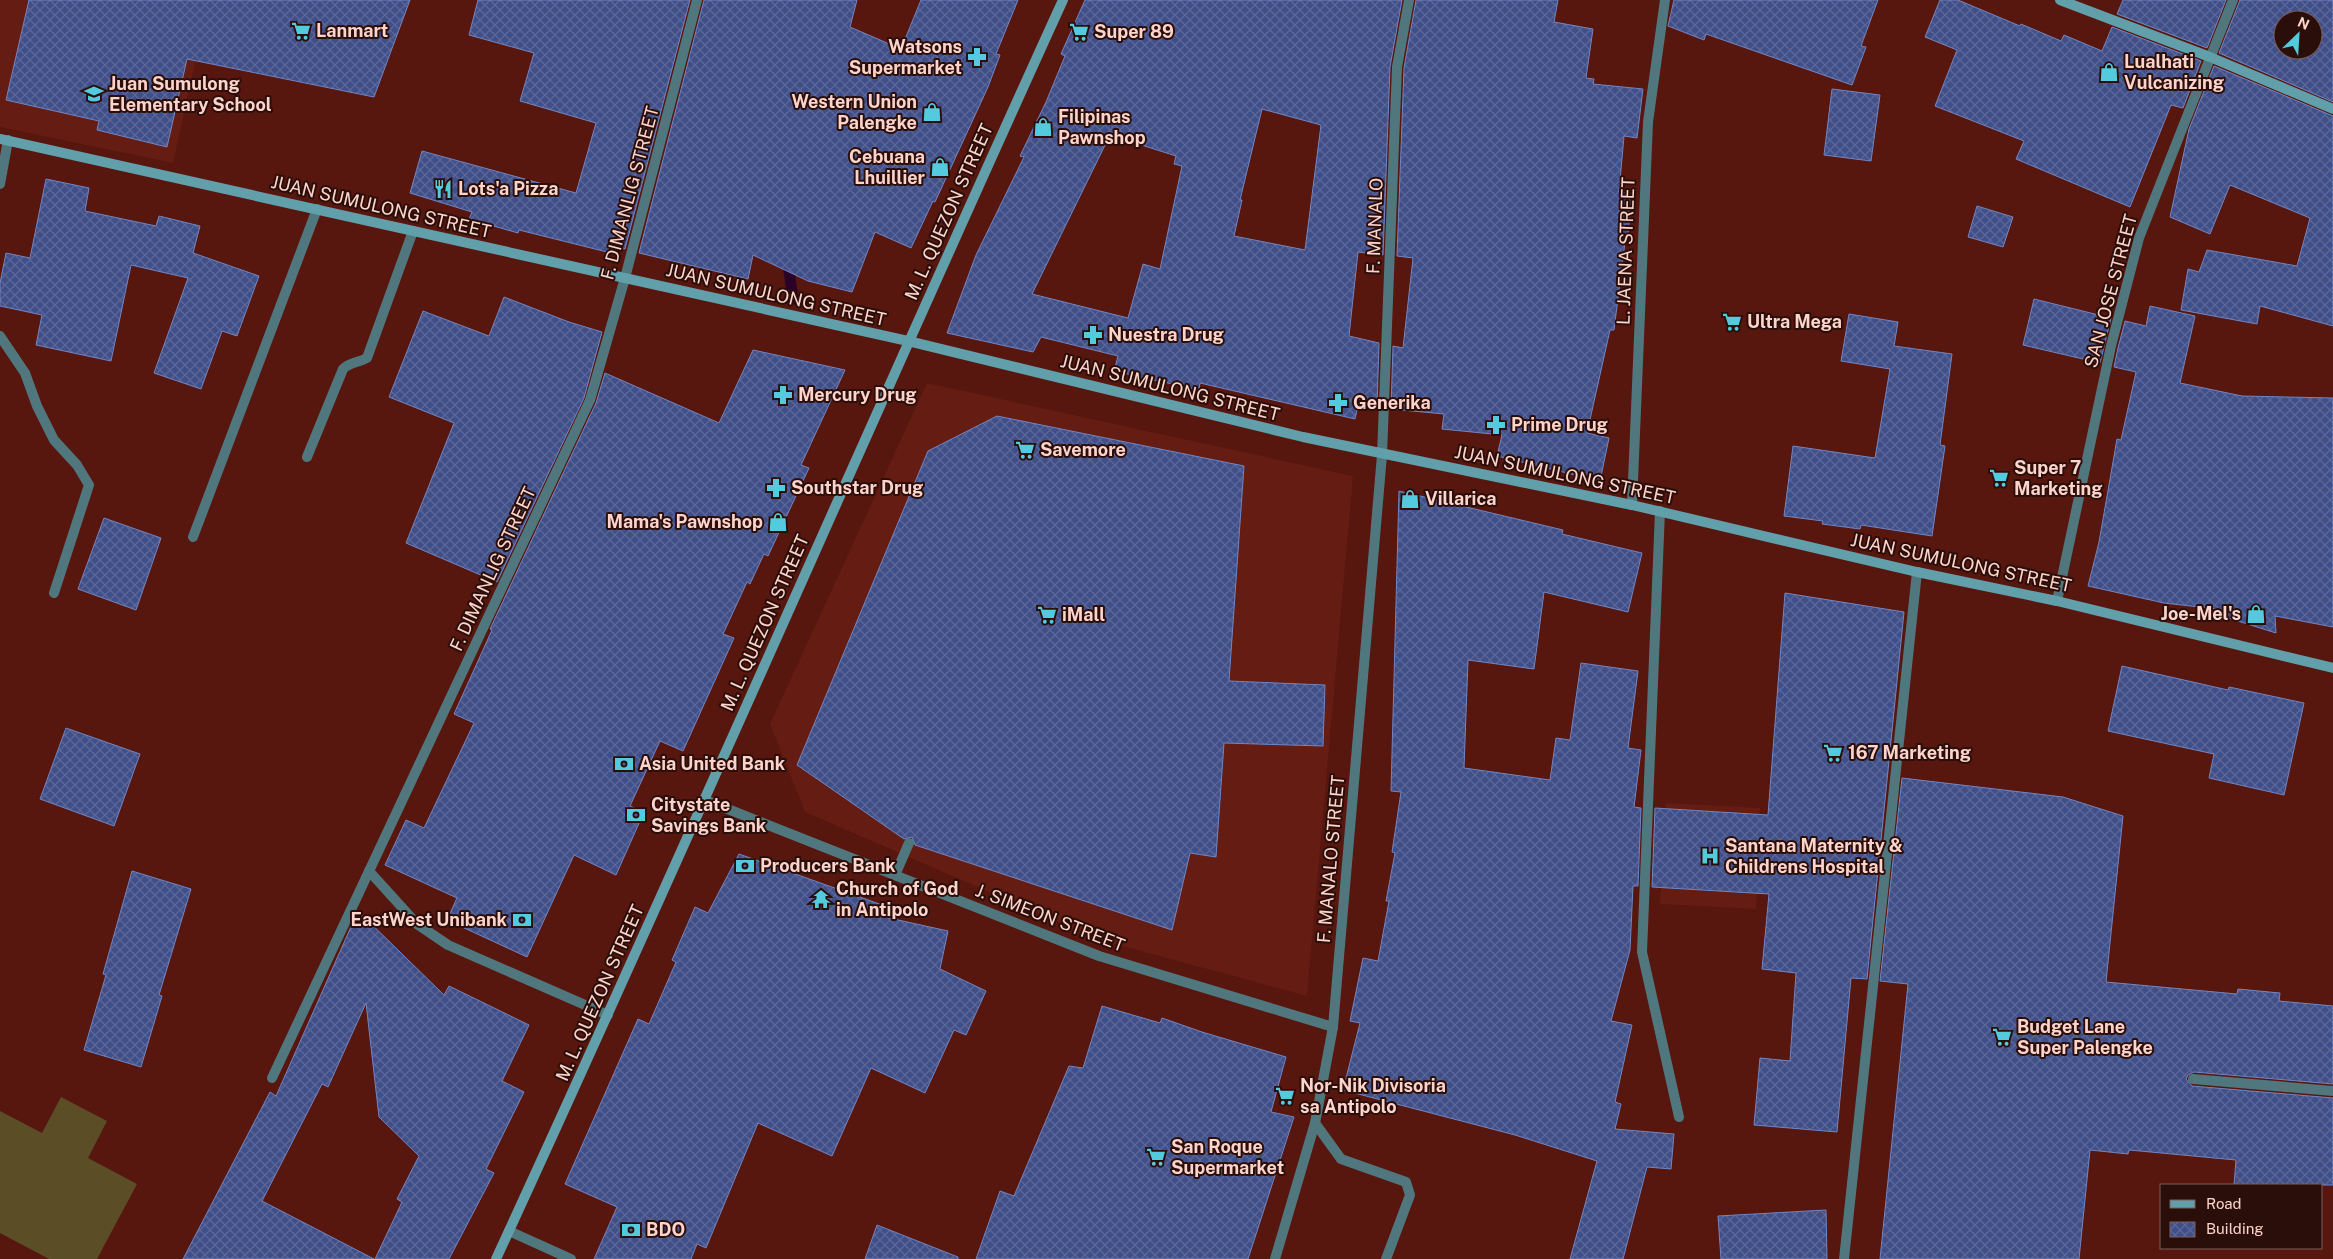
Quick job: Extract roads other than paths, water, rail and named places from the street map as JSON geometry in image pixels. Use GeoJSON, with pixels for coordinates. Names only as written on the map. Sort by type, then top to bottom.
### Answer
{"type":"FeatureCollection","features":[{"type":"Feature","properties":{"kind":"main road","name":"M. L. QUEZON STREET"},"geometry":{"type":"LineString","coordinates":[[496,1259],[705,800],[908,341],[1063,0]]}},
{"type":"Feature","properties":{"kind":"main road"},"geometry":{"type":"LineString","coordinates":[[2060,0],[2210,56],[2333,109]]}},
{"type":"Feature","properties":{"kind":"main road","name":"JUAN SUMULONG STREET"},"geometry":{"type":"LineString","coordinates":[[4,139],[908,341],[1382,455],[1660,511],[1917,572],[2057,601],[2333,668]]}},
{"type":"Feature","properties":{"kind":"street","name":"F. DIMANLIG STREET"},"geometry":{"type":"LineString","coordinates":[[272,1078],[590,400],[626,278],[697,0]]}},
{"type":"Feature","properties":{"kind":"street","name":"F. MANALO"},"geometry":{"type":"LineString","coordinates":[[1382,455],[1397,67],[1409,0]]}},
{"type":"Feature","properties":{"kind":"street","name":"L. JAENA STREET"},"geometry":{"type":"LineString","coordinates":[[1632,505],[1648,122],[1665,0]]}},
{"type":"Feature","properties":{"kind":"street","name":"SAN JOSE STREET"},"geometry":{"type":"LineString","coordinates":[[2057,601],[2111,346],[2139,238],[2232,0]]}},
{"type":"Feature","properties":{"kind":"street"},"geometry":{"type":"LineString","coordinates":[[0,184],[4,139]]}},
{"type":"Feature","properties":{"kind":"street"},"geometry":{"type":"LineString","coordinates":[[193,537],[317,209]]}},
{"type":"Feature","properties":{"kind":"street"},"geometry":{"type":"LineString","coordinates":[[307,457],[343,369],[349,364],[367,358],[413,231]]}},
{"type":"Feature","properties":{"kind":"street"},"geometry":{"type":"LineString","coordinates":[[0,336],[25,373],[37,406],[54,440],[77,465],[89,485],[54,592]]}},
{"type":"Feature","properties":{"kind":"street","name":"F. MANALO STREET"},"geometry":{"type":"LineString","coordinates":[[1275,1259],[1314,1123],[1333,1027],[1382,455]]}},
{"type":"Feature","properties":{"kind":"street"},"geometry":{"type":"LineString","coordinates":[[1660,511],[1642,952],[1679,1117]]}},
{"type":"Feature","properties":{"kind":"street"},"geometry":{"type":"LineString","coordinates":[[1844,1259],[1917,572]]}},
{"type":"Feature","properties":{"kind":"street","name":"J. SIMEON STREET"},"geometry":{"type":"LineString","coordinates":[[705,800],[1098,956],[1333,1027]]}},
{"type":"Feature","properties":{"kind":"street"},"geometry":{"type":"LineString","coordinates":[[895,875],[909,843]]}},
{"type":"Feature","properties":{"kind":"street"},"geometry":{"type":"LineString","coordinates":[[369,871],[417,924],[448,945],[608,1015]]}},
{"type":"Feature","properties":{"kind":"street"},"geometry":{"type":"LineString","coordinates":[[2193,1079],[2333,1091]]}},
{"type":"Feature","properties":{"kind":"street"},"geometry":{"type":"LineString","coordinates":[[1314,1123],[1341,1159],[1406,1182],[1410,1195],[1386,1259]]}},
{"type":"Feature","properties":{"kind":"street"},"geometry":{"type":"LineString","coordinates":[[509,1231],[571,1259]]}},
{"type":"Feature","properties":{"kind":"waterway"},"geometry":{"type":"LineString","coordinates":[[787,257],[793,299]]}},
{"type":"Feature","properties":{"kind":"place","name":"Lanmart"},"geometry":{"type":"Point","coordinates":[301,31]}},
{"type":"Feature","properties":{"kind":"place","name":"Super 89"},"geometry":{"type":"Point","coordinates":[1079,32]}},
{"type":"Feature","properties":{"kind":"place","name":"Watsons Supermarket"},"geometry":{"type":"Point","coordinates":[977,57]}},
{"type":"Feature","properties":{"kind":"place","name":"Lualhati Vulcanizing"},"geometry":{"type":"Point","coordinates":[2109,72]}},
{"type":"Feature","properties":{"kind":"place","name":"Juan Sumulong Elementary School"},"geometry":{"type":"Point","coordinates":[94,94]}},
{"type":"Feature","properties":{"kind":"place","name":"Western Union Palengke"},"geometry":{"type":"Point","coordinates":[932,112]}},
{"type":"Feature","properties":{"kind":"place","name":"Filipinas Pawnshop"},"geometry":{"type":"Point","coordinates":[1043,127]}},
{"type":"Feature","properties":{"kind":"place","name":"Cebuana Lhuillier"},"geometry":{"type":"Point","coordinates":[940,167]}},
{"type":"Feature","properties":{"kind":"place","name":"Lots'a Pizza"},"geometry":{"type":"Point","coordinates":[443,189]}},
{"type":"Feature","properties":{"kind":"place","name":"Ultra Mega"},"geometry":{"type":"Point","coordinates":[1732,322]}},
{"type":"Feature","properties":{"kind":"place","name":"Nuestra Drug"},"geometry":{"type":"Point","coordinates":[1093,335]}},
{"type":"Feature","properties":{"kind":"place","name":"Mercury Drug"},"geometry":{"type":"Point","coordinates":[783,395]}},
{"type":"Feature","properties":{"kind":"place","name":"Generika"},"geometry":{"type":"Point","coordinates":[1338,403]}},
{"type":"Feature","properties":{"kind":"place","name":"Prime Drug"},"geometry":{"type":"Point","coordinates":[1496,425]}},
{"type":"Feature","properties":{"kind":"place","name":"Savemore"},"geometry":{"type":"Point","coordinates":[1025,450]}},
{"type":"Feature","properties":{"kind":"place","name":"Super 7 Marketing"},"geometry":{"type":"Point","coordinates":[1999,478]}},
{"type":"Feature","properties":{"kind":"place","name":"Southstar Drug"},"geometry":{"type":"Point","coordinates":[776,488]}},
{"type":"Feature","properties":{"kind":"place","name":"Villarica"},"geometry":{"type":"Point","coordinates":[1410,499]}},
{"type":"Feature","properties":{"kind":"place","name":"Mama's Pawnshop"},"geometry":{"type":"Point","coordinates":[778,522]}},
{"type":"Feature","properties":{"kind":"place","name":"Joe-Mel's"},"geometry":{"type":"Point","coordinates":[2256,614]}},
{"type":"Feature","properties":{"kind":"place","name":"iMall"},"geometry":{"type":"Point","coordinates":[1047,615]}},
{"type":"Feature","properties":{"kind":"place","name":"167 Marketing"},"geometry":{"type":"Point","coordinates":[1833,753]}},
{"type":"Feature","properties":{"kind":"place","name":"Asia United Bank"},"geometry":{"type":"Point","coordinates":[624,764]}},
{"type":"Feature","properties":{"kind":"place","name":"Citystate Savings Bank"},"geometry":{"type":"Point","coordinates":[636,815]}},
{"type":"Feature","properties":{"kind":"place","name":"Santana Maternity & Childrens Hospital"},"geometry":{"type":"Point","coordinates":[1710,856]}},
{"type":"Feature","properties":{"kind":"place","name":"Producers Bank"},"geometry":{"type":"Point","coordinates":[745,866]}},
{"type":"Feature","properties":{"kind":"place","name":"Church of God in Antipolo"},"geometry":{"type":"Point","coordinates":[821,899]}},
{"type":"Feature","properties":{"kind":"place","name":"EastWest Unibank"},"geometry":{"type":"Point","coordinates":[522,920]}},
{"type":"Feature","properties":{"kind":"place","name":"Budget Lane Super Palengke"},"geometry":{"type":"Point","coordinates":[2002,1037]}},
{"type":"Feature","properties":{"kind":"place","name":"Nor-Nik Divisoria sa Antipolo"},"geometry":{"type":"Point","coordinates":[1285,1096]}},
{"type":"Feature","properties":{"kind":"place","name":"San Roque Supermarket"},"geometry":{"type":"Point","coordinates":[1156,1157]}},
{"type":"Feature","properties":{"kind":"place","name":"BDO"},"geometry":{"type":"Point","coordinates":[631,1230]}}]}
